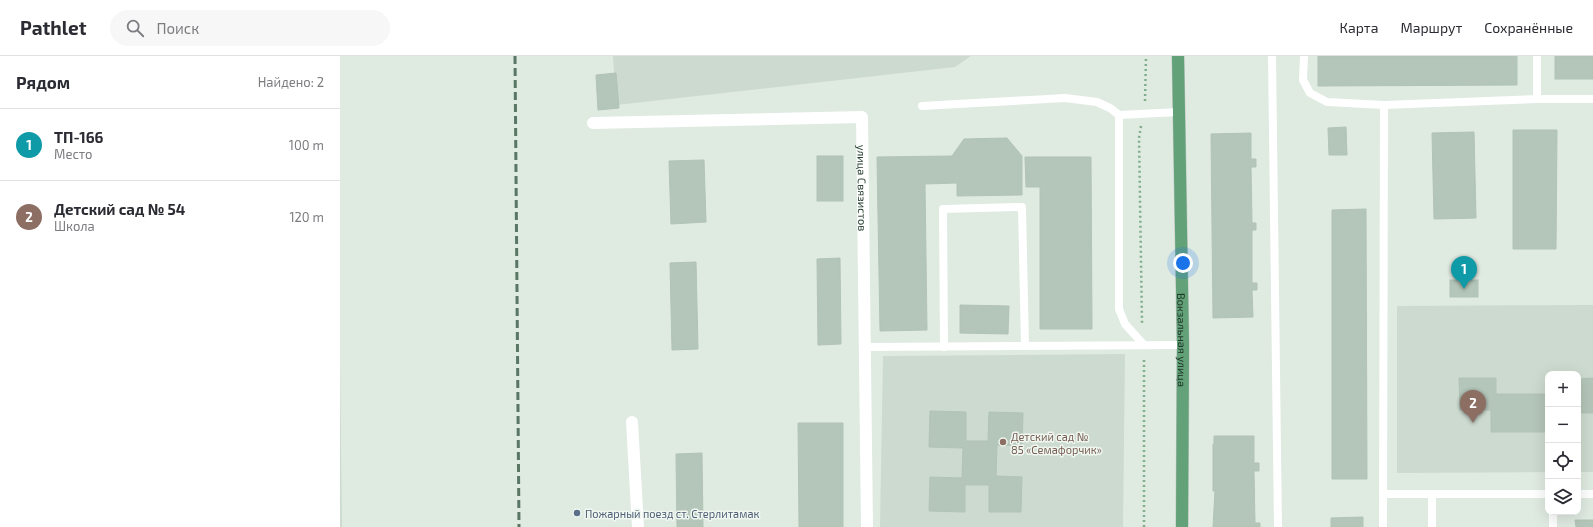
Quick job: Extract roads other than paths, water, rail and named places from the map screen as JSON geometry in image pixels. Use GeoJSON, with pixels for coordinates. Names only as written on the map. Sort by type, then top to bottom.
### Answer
{"type":"FeatureCollection","features":[{"type":"Feature","properties":{"kind":"main road","name":"Вокзальная улица"},"geometry":{"type":"LineString","coordinates":[[1178,56],[1183,345],[1182,527]]}},
{"type":"Feature","properties":{"kind":"street","name":"улица Связистов"},"geometry":{"type":"LineString","coordinates":[[593,123],[862,117],[867,527]]}},
{"type":"Feature","properties":{"kind":"street"},"geometry":{"type":"LineString","coordinates":[[632,422],[638,527]]}},
{"type":"Feature","properties":{"kind":"lane"},"geometry":{"type":"LineString","coordinates":[[1272,56],[1278,527]]}},
{"type":"Feature","properties":{"kind":"lane"},"geometry":{"type":"LineString","coordinates":[[1304,56],[1303,80],[1310,94],[1327,102],[1384,105],[1537,99],[1593,99]]}},
{"type":"Feature","properties":{"kind":"lane"},"geometry":{"type":"LineString","coordinates":[[1537,56],[1537,99]]}},
{"type":"Feature","properties":{"kind":"lane"},"geometry":{"type":"LineString","coordinates":[[922,106],[1065,98],[1097,102],[1110,108],[1119,115],[1178,112]]}},
{"type":"Feature","properties":{"kind":"lane"},"geometry":{"type":"LineString","coordinates":[[1383,527],[1384,105]]}},
{"type":"Feature","properties":{"kind":"lane"},"geometry":{"type":"LineString","coordinates":[[1119,115],[1119,309],[1125,324],[1144,345]]}},
{"type":"Feature","properties":{"kind":"lane"},"geometry":{"type":"LineString","coordinates":[[944,347],[943,208],[1022,207],[1025,346]]}},
{"type":"Feature","properties":{"kind":"lane"},"geometry":{"type":"LineString","coordinates":[[866,347],[1183,345]]}},
{"type":"Feature","properties":{"kind":"lane"},"geometry":{"type":"LineString","coordinates":[[1383,494],[1545,494]]}},
{"type":"Feature","properties":{"kind":"lane"},"geometry":{"type":"LineString","coordinates":[[1432,494],[1432,527]]}},
{"type":"Feature","properties":{"kind":"lane"},"geometry":{"type":"LineString","coordinates":[[1581,494],[1593,494]]}},
{"type":"Feature","properties":{"kind":"lane"},"geometry":{"type":"LineString","coordinates":[[1553,515],[1553,527]]}},
{"type":"Feature","properties":{"kind":"railway"},"geometry":{"type":"LineString","coordinates":[[515,56],[519,527]]}},
{"type":"Feature","properties":{"kind":"place","name":"ТП-166"},"geometry":{"type":"Point","coordinates":[1464,289]}},
{"type":"Feature","properties":{"kind":"place","name":"Детский сад № 54"},"geometry":{"type":"Point","coordinates":[1473,423]}},
{"type":"Feature","properties":{"kind":"place","name":"Детский сад № 85 «Семафорчик»"},"geometry":{"type":"Point","coordinates":[1003,442]}},
{"type":"Feature","properties":{"kind":"place","name":"Пожарный поезд ст. Стерлитамак"},"geometry":{"type":"Point","coordinates":[577,513]}}]}
